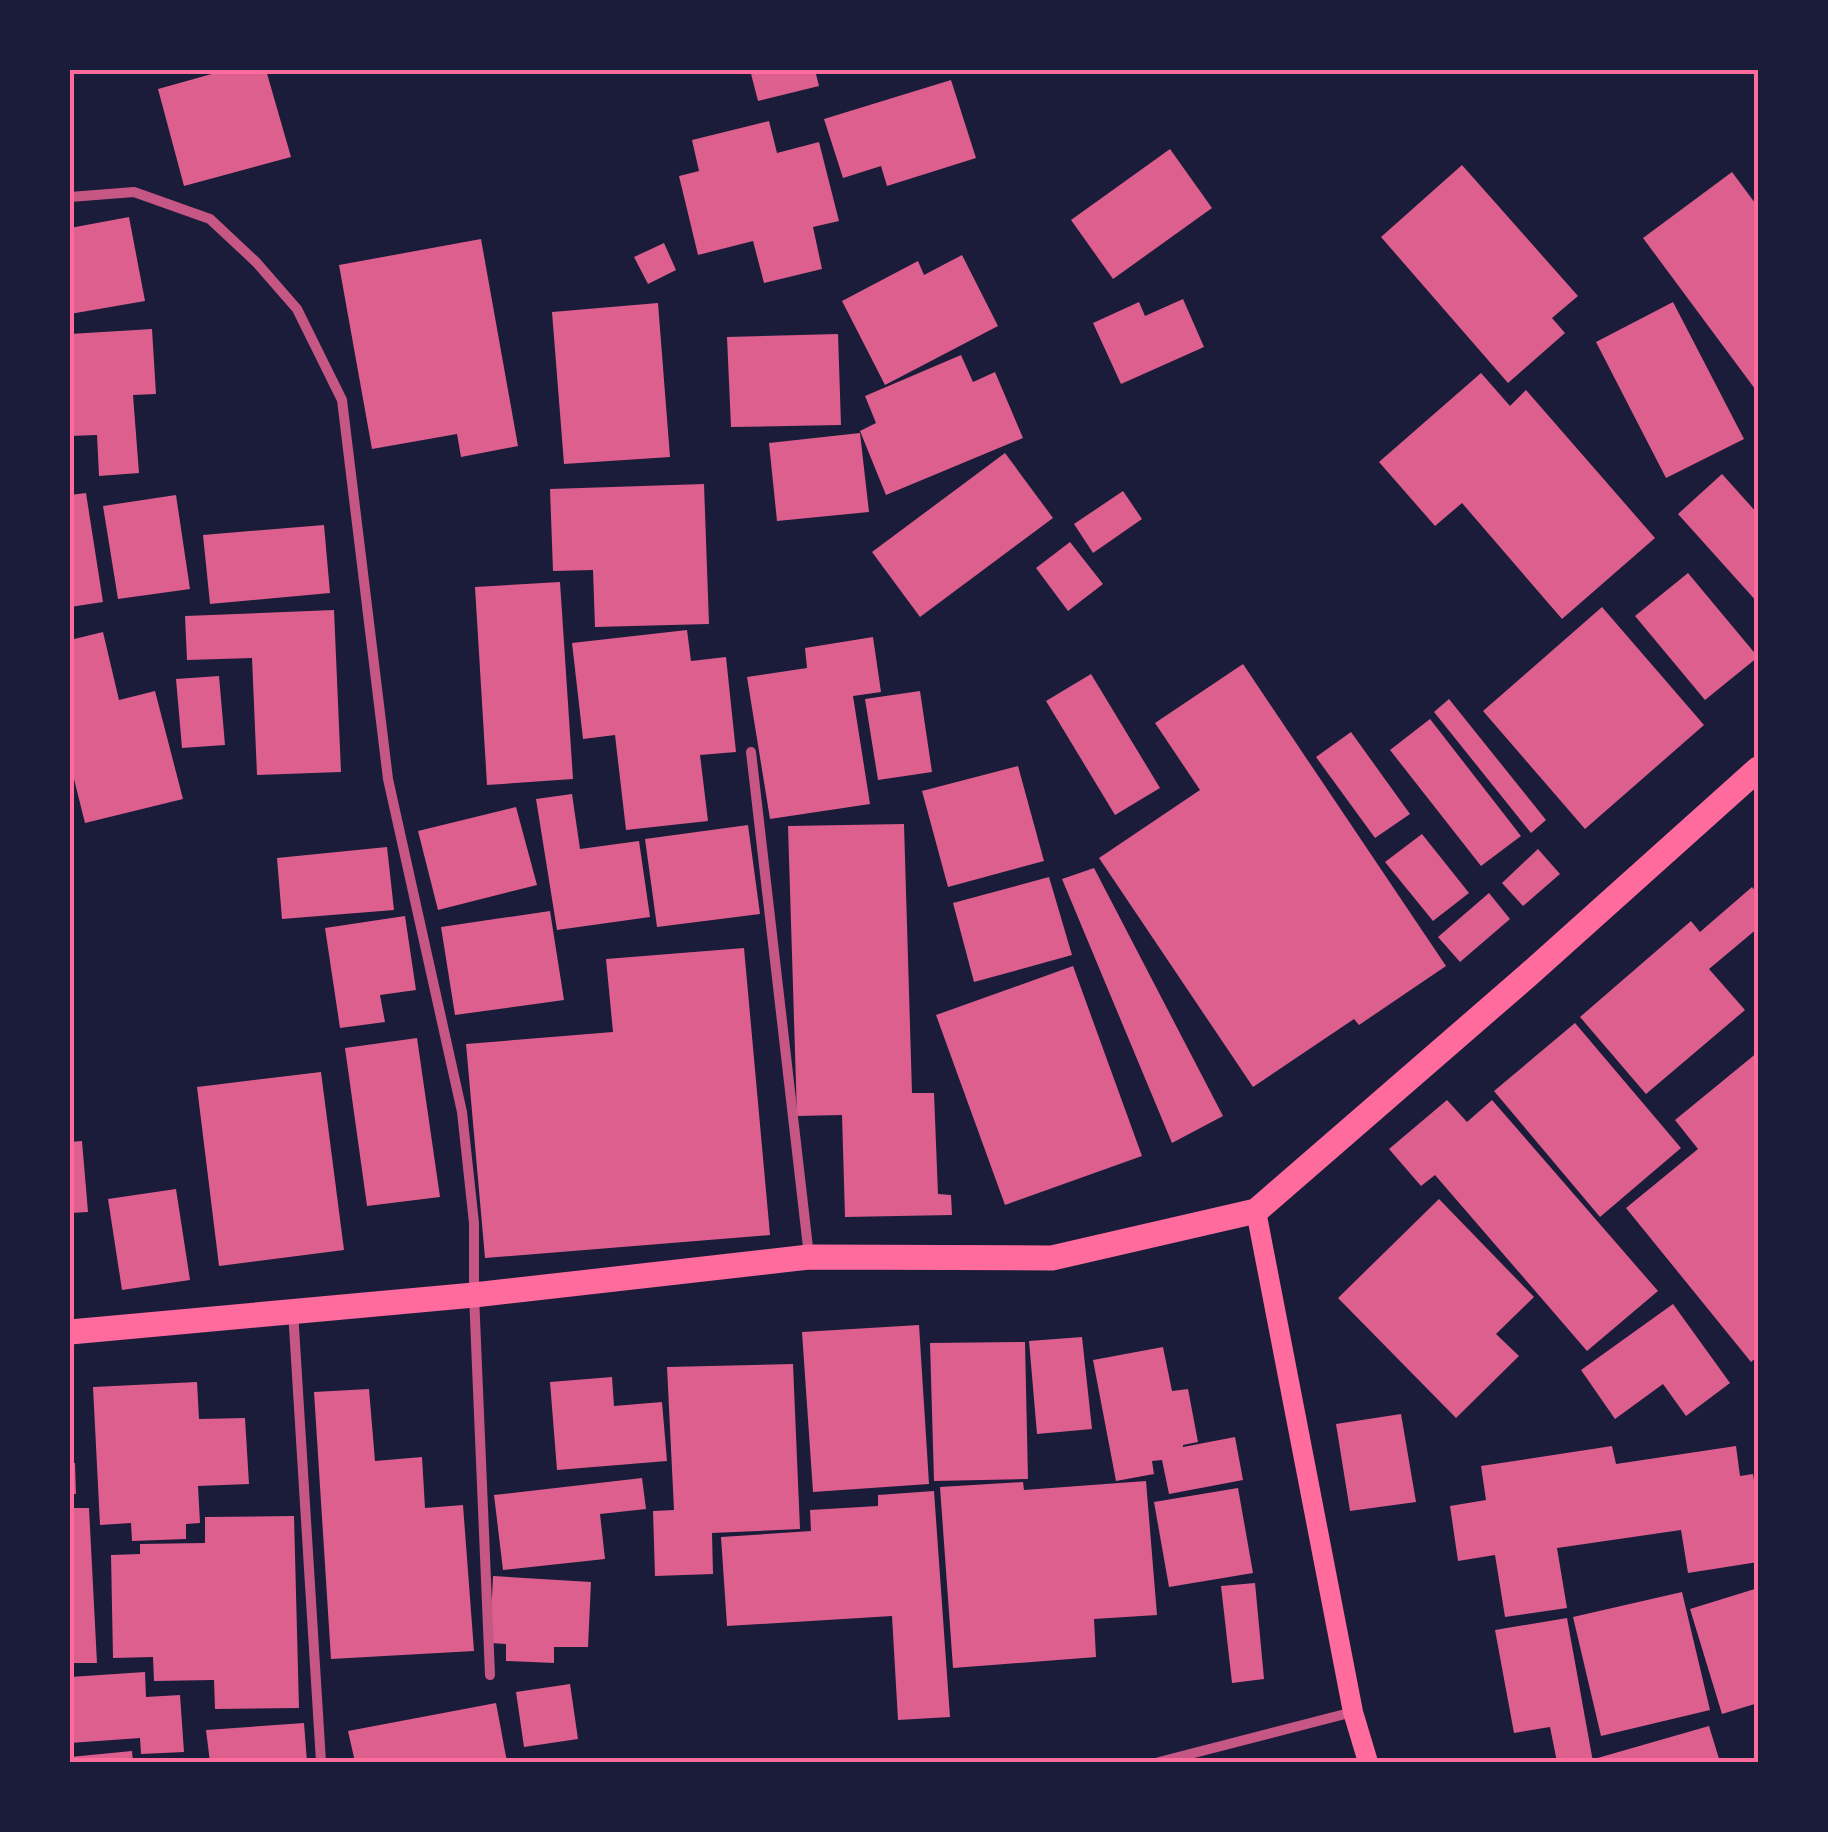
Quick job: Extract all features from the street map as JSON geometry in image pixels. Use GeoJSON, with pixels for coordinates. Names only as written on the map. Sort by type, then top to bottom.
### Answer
{"type":"FeatureCollection","features":[{"type":"Feature","properties":{"kind":"main road"},"geometry":{"type":"LineString","coordinates":[[70,1332],[474,1295],[809,1256],[1052,1258],[1256,1212],[1758,769]]}},
{"type":"Feature","properties":{"kind":"main road"},"geometry":{"type":"LineString","coordinates":[[1256,1212],[1353,1712],[1368,1762]]}},
{"type":"Feature","properties":{"kind":"street"},"geometry":{"type":"LineString","coordinates":[[70,197],[134,192],[210,219],[256,262],[296,309],[342,400],[388,779],[462,1112],[474,1222],[490,1674]]}},
{"type":"Feature","properties":{"kind":"street"},"geometry":{"type":"LineString","coordinates":[[751,752],[809,1256]]}},
{"type":"Feature","properties":{"kind":"street"},"geometry":{"type":"LineString","coordinates":[[293,1310],[321,1762]]}},
{"type":"Feature","properties":{"kind":"street"},"geometry":{"type":"LineString","coordinates":[[1159,1762],[1353,1712]]}},
{"type":"Feature","properties":{"kind":"building"},"geometry":{"type":"Polygon","coordinates":[[[226,70],[266,70],[291,157],[184,186],[158,89],[226,70]]]}},
{"type":"Feature","properties":{"kind":"building"},"geometry":{"type":"Polygon","coordinates":[[[750,70],[815,70],[819,86],[758,101],[750,70]]]}},
{"type":"Feature","properties":{"kind":"building"},"geometry":{"type":"Polygon","coordinates":[[[951,80],[976,158],[887,186],[881,166],[843,178],[824,119],[951,80]]]}},
{"type":"Feature","properties":{"kind":"building"},"geometry":{"type":"Polygon","coordinates":[[[769,121],[777,153],[819,142],[839,221],[813,227],[822,269],[764,283],[753,241],[698,255],[679,176],[699,171],[692,140],[769,121]]]}},
{"type":"Feature","properties":{"kind":"building"},"geometry":{"type":"Polygon","coordinates":[[[1170,149],[1212,208],[1113,279],[1071,220],[1170,149]]]}},
{"type":"Feature","properties":{"kind":"building"},"geometry":{"type":"Polygon","coordinates":[[[1462,165],[1578,296],[1552,318],[1565,333],[1508,383],[1381,237],[1462,165]]]}},
{"type":"Feature","properties":{"kind":"building"},"geometry":{"type":"Polygon","coordinates":[[[1732,172],[1758,207],[1758,393],[1643,238],[1732,172]]]}},
{"type":"Feature","properties":{"kind":"building"},"geometry":{"type":"Polygon","coordinates":[[[129,217],[145,301],[70,314],[70,228],[129,217]]]}},
{"type":"Feature","properties":{"kind":"building"},"geometry":{"type":"Polygon","coordinates":[[[481,239],[518,446],[461,457],[457,434],[372,449],[339,265],[481,239]]]}},
{"type":"Feature","properties":{"kind":"building"},"geometry":{"type":"Polygon","coordinates":[[[664,243],[676,270],[648,284],[634,257],[664,243]]]}},
{"type":"Feature","properties":{"kind":"building"},"geometry":{"type":"Polygon","coordinates":[[[962,255],[998,326],[885,385],[842,301],[918,261],[924,275],[962,255]]]}},
{"type":"Feature","properties":{"kind":"building"},"geometry":{"type":"Polygon","coordinates":[[[1183,299],[1204,347],[1121,384],[1093,323],[1139,302],[1145,316],[1183,299]]]}},
{"type":"Feature","properties":{"kind":"building"},"geometry":{"type":"Polygon","coordinates":[[[1673,302],[1744,439],[1666,478],[1596,342],[1673,302]]]}},
{"type":"Feature","properties":{"kind":"building"},"geometry":{"type":"Polygon","coordinates":[[[658,303],[670,457],[564,464],[552,312],[658,303]]]}},
{"type":"Feature","properties":{"kind":"building"},"geometry":{"type":"Polygon","coordinates":[[[152,329],[156,394],[133,395],[139,473],[99,476],[97,435],[70,436],[70,334],[152,329]]]}},
{"type":"Feature","properties":{"kind":"building"},"geometry":{"type":"Polygon","coordinates":[[[838,334],[841,425],[731,427],[727,337],[838,334]]]}},
{"type":"Feature","properties":{"kind":"building"},"geometry":{"type":"Polygon","coordinates":[[[961,355],[973,382],[995,372],[1023,438],[886,495],[860,431],[876,423],[865,396],[961,355]]]}},
{"type":"Feature","properties":{"kind":"building"},"geometry":{"type":"Polygon","coordinates":[[[1481,373],[1510,406],[1526,390],[1655,538],[1562,619],[1462,503],[1435,526],[1379,462],[1481,373]]]}},
{"type":"Feature","properties":{"kind":"building"},"geometry":{"type":"Polygon","coordinates":[[[860,433],[869,512],[777,521],[769,443],[860,433]]]}},
{"type":"Feature","properties":{"kind":"building"},"geometry":{"type":"Polygon","coordinates":[[[1005,453],[1053,518],[920,617],[872,552],[1005,453]]]}},
{"type":"Feature","properties":{"kind":"building"},"geometry":{"type":"Polygon","coordinates":[[[1722,474],[1758,514],[1758,603],[1678,514],[1722,474]]]}},
{"type":"Feature","properties":{"kind":"building"},"geometry":{"type":"Polygon","coordinates":[[[704,484],[709,624],[595,627],[593,570],[553,571],[550,489],[704,484]]]}},
{"type":"Feature","properties":{"kind":"building"},"geometry":{"type":"Polygon","coordinates":[[[1123,491],[1142,519],[1093,553],[1074,524],[1123,491]]]}},
{"type":"Feature","properties":{"kind":"building"},"geometry":{"type":"Polygon","coordinates":[[[86,493],[103,602],[70,607],[70,495],[86,493]]]}},
{"type":"Feature","properties":{"kind":"building"},"geometry":{"type":"Polygon","coordinates":[[[176,495],[190,589],[118,599],[103,506],[176,495]]]}},
{"type":"Feature","properties":{"kind":"building"},"geometry":{"type":"Polygon","coordinates":[[[324,525],[330,593],[210,604],[203,535],[324,525]]]}},
{"type":"Feature","properties":{"kind":"building"},"geometry":{"type":"Polygon","coordinates":[[[1070,542],[1103,584],[1068,611],[1036,568],[1070,542]]]}},
{"type":"Feature","properties":{"kind":"building"},"geometry":{"type":"Polygon","coordinates":[[[1688,573],[1758,657],[1705,700],[1635,616],[1688,573]]]}},
{"type":"Feature","properties":{"kind":"building"},"geometry":{"type":"Polygon","coordinates":[[[560,582],[573,779],[487,785],[475,587],[560,582]]]}},
{"type":"Feature","properties":{"kind":"building"},"geometry":{"type":"Polygon","coordinates":[[[1602,607],[1704,725],[1585,829],[1483,711],[1602,607]]]}},
{"type":"Feature","properties":{"kind":"building"},"geometry":{"type":"Polygon","coordinates":[[[334,610],[341,772],[257,775],[252,658],[187,660],[185,616],[334,610]]]}},
{"type":"Feature","properties":{"kind":"building"},"geometry":{"type":"Polygon","coordinates":[[[687,630],[691,661],[726,657],[736,752],[700,755],[708,821],[626,830],[615,735],[583,739],[572,643],[687,630]]]}},
{"type":"Feature","properties":{"kind":"building"},"geometry":{"type":"Polygon","coordinates":[[[103,632],[119,700],[155,691],[183,799],[85,823],[70,763],[70,640],[103,632]]]}},
{"type":"Feature","properties":{"kind":"building"},"geometry":{"type":"Polygon","coordinates":[[[873,637],[881,692],[853,696],[870,804],[770,819],[747,677],[807,668],[805,648],[873,637]]]}},
{"type":"Feature","properties":{"kind":"building"},"geometry":{"type":"Polygon","coordinates":[[[1243,664],[1446,966],[1359,1025],[1354,1019],[1253,1087],[1099,858],[1200,790],[1155,723],[1243,664]]]}},
{"type":"Feature","properties":{"kind":"building"},"geometry":{"type":"Polygon","coordinates":[[[1091,674],[1160,788],[1115,815],[1046,701],[1091,674]]]}},
{"type":"Feature","properties":{"kind":"building"},"geometry":{"type":"Polygon","coordinates":[[[219,676],[225,745],[182,748],[176,679],[219,676]]]}},
{"type":"Feature","properties":{"kind":"building"},"geometry":{"type":"Polygon","coordinates":[[[920,691],[932,772],[878,780],[865,699],[920,691]]]}},
{"type":"Feature","properties":{"kind":"building"},"geometry":{"type":"Polygon","coordinates":[[[1449,699],[1546,820],[1531,833],[1434,712],[1449,699]]]}},
{"type":"Feature","properties":{"kind":"building"},"geometry":{"type":"Polygon","coordinates":[[[1430,719],[1521,836],[1481,866],[1390,750],[1430,719]]]}},
{"type":"Feature","properties":{"kind":"building"},"geometry":{"type":"Polygon","coordinates":[[[1351,732],[1410,814],[1375,838],[1316,757],[1351,732]]]}},
{"type":"Feature","properties":{"kind":"building"},"geometry":{"type":"Polygon","coordinates":[[[1018,766],[1044,861],[948,887],[922,791],[1018,766]]]}},
{"type":"Feature","properties":{"kind":"building"},"geometry":{"type":"Polygon","coordinates":[[[572,794],[580,849],[639,841],[650,917],[557,930],[536,799],[572,794]]]}},
{"type":"Feature","properties":{"kind":"building"},"geometry":{"type":"Polygon","coordinates":[[[516,807],[537,885],[438,910],[418,831],[516,807]]]}},
{"type":"Feature","properties":{"kind":"building"},"geometry":{"type":"Polygon","coordinates":[[[904,824],[912,1093],[934,1093],[938,1194],[951,1195],[952,1215],[845,1217],[842,1115],[797,1116],[788,826],[904,824]]]}},
{"type":"Feature","properties":{"kind":"building"},"geometry":{"type":"Polygon","coordinates":[[[748,825],[760,914],[657,927],[645,839],[748,825]]]}},
{"type":"Feature","properties":{"kind":"building"},"geometry":{"type":"Polygon","coordinates":[[[1422,834],[1469,893],[1433,921],[1385,862],[1422,834]]]}},
{"type":"Feature","properties":{"kind":"building"},"geometry":{"type":"Polygon","coordinates":[[[387,847],[394,910],[282,919],[277,858],[387,847]]]}},
{"type":"Feature","properties":{"kind":"building"},"geometry":{"type":"Polygon","coordinates":[[[1538,849],[1560,874],[1523,906],[1502,883],[1538,849]]]}},
{"type":"Feature","properties":{"kind":"building"},"geometry":{"type":"Polygon","coordinates":[[[1094,868],[1223,1116],[1172,1143],[1062,879],[1094,868]]]}},
{"type":"Feature","properties":{"kind":"building"},"geometry":{"type":"Polygon","coordinates":[[[1049,877],[1072,955],[974,982],[953,903],[1049,877]]]}},
{"type":"Feature","properties":{"kind":"building"},"geometry":{"type":"Polygon","coordinates":[[[1752,887],[1758,894],[1758,928],[1709,969],[1745,1010],[1646,1094],[1580,1017],[1691,921],[1700,932],[1752,887]]]}},
{"type":"Feature","properties":{"kind":"building"},"geometry":{"type":"Polygon","coordinates":[[[1489,893],[1510,919],[1460,962],[1438,937],[1489,893]]]}},
{"type":"Feature","properties":{"kind":"building"},"geometry":{"type":"Polygon","coordinates":[[[550,911],[564,1000],[455,1015],[441,927],[550,911]]]}},
{"type":"Feature","properties":{"kind":"building"},"geometry":{"type":"Polygon","coordinates":[[[405,916],[416,990],[380,995],[385,1022],[340,1028],[325,928],[405,916]]]}},
{"type":"Feature","properties":{"kind":"building"},"geometry":{"type":"Polygon","coordinates":[[[744,948],[770,1235],[485,1258],[466,1044],[613,1032],[606,959],[744,948]]]}},
{"type":"Feature","properties":{"kind":"building"},"geometry":{"type":"Polygon","coordinates":[[[1073,966],[1142,1156],[1005,1205],[936,1015],[1073,966]]]}},
{"type":"Feature","properties":{"kind":"building"},"geometry":{"type":"Polygon","coordinates":[[[1575,1023],[1681,1148],[1600,1217],[1494,1091],[1575,1023]]]}},
{"type":"Feature","properties":{"kind":"building"},"geometry":{"type":"Polygon","coordinates":[[[417,1038],[440,1197],[367,1206],[345,1048],[417,1038]]]}},
{"type":"Feature","properties":{"kind":"building"},"geometry":{"type":"Polygon","coordinates":[[[1758,1052],[1758,1356],[1751,1362],[1626,1208],[1698,1149],[1675,1120],[1758,1052]]]}},
{"type":"Feature","properties":{"kind":"building"},"geometry":{"type":"Polygon","coordinates":[[[321,1072],[344,1250],[219,1266],[197,1087],[321,1072]]]}},
{"type":"Feature","properties":{"kind":"building"},"geometry":{"type":"Polygon","coordinates":[[[1447,1100],[1467,1122],[1492,1100],[1658,1291],[1587,1351],[1435,1175],[1421,1186],[1389,1149],[1447,1100]]]}},
{"type":"Feature","properties":{"kind":"building"},"geometry":{"type":"Polygon","coordinates":[[[82,1141],[88,1212],[70,1213],[70,1142],[82,1141]]]}},
{"type":"Feature","properties":{"kind":"building"},"geometry":{"type":"Polygon","coordinates":[[[176,1189],[190,1280],[122,1290],[108,1199],[176,1189]]]}},
{"type":"Feature","properties":{"kind":"building"},"geometry":{"type":"Polygon","coordinates":[[[1439,1199],[1534,1297],[1496,1334],[1519,1356],[1456,1418],[1338,1298],[1439,1199]]]}},
{"type":"Feature","properties":{"kind":"building"},"geometry":{"type":"Polygon","coordinates":[[[1673,1304],[1730,1383],[1686,1416],[1663,1384],[1615,1419],[1581,1370],[1673,1304]]]}},
{"type":"Feature","properties":{"kind":"building"},"geometry":{"type":"Polygon","coordinates":[[[919,1325],[929,1484],[813,1492],[802,1332],[919,1325]]]}},
{"type":"Feature","properties":{"kind":"building"},"geometry":{"type":"Polygon","coordinates":[[[1082,1337],[1092,1429],[1037,1434],[1029,1341],[1082,1337]]]}},
{"type":"Feature","properties":{"kind":"building"},"geometry":{"type":"Polygon","coordinates":[[[1025,1342],[1028,1479],[934,1481],[930,1343],[1025,1342]]]}},
{"type":"Feature","properties":{"kind":"building"},"geometry":{"type":"Polygon","coordinates":[[[1163,1347],[1172,1391],[1188,1389],[1198,1442],[1183,1447],[1235,1437],[1243,1480],[1169,1494],[1162,1460],[1152,1461],[1154,1474],[1116,1481],[1093,1360],[1163,1347]]]}},
{"type":"Feature","properties":{"kind":"building"},"geometry":{"type":"Polygon","coordinates":[[[793,1364],[800,1529],[712,1533],[713,1574],[655,1576],[653,1511],[674,1510],[667,1367],[793,1364]]]}},
{"type":"Feature","properties":{"kind":"building"},"geometry":{"type":"Polygon","coordinates":[[[612,1377],[614,1406],[662,1402],[667,1461],[557,1470],[550,1382],[612,1377]]]}},
{"type":"Feature","properties":{"kind":"building"},"geometry":{"type":"Polygon","coordinates":[[[197,1382],[199,1419],[245,1418],[249,1484],[198,1486],[200,1523],[186,1524],[186,1539],[132,1541],[131,1523],[100,1525],[93,1387],[197,1382]]]}},
{"type":"Feature","properties":{"kind":"building"},"geometry":{"type":"Polygon","coordinates":[[[369,1389],[375,1461],[422,1457],[425,1508],[463,1505],[474,1651],[331,1659],[314,1392],[369,1389]]]}},
{"type":"Feature","properties":{"kind":"building"},"geometry":{"type":"Polygon","coordinates":[[[1401,1414],[1416,1502],[1350,1511],[1336,1424],[1401,1414]]]}},
{"type":"Feature","properties":{"kind":"building"},"geometry":{"type":"Polygon","coordinates":[[[1612,1446],[1616,1464],[1736,1446],[1740,1476],[1753,1474],[1758,1506],[1758,1562],[1688,1573],[1681,1530],[1557,1548],[1567,1608],[1505,1617],[1495,1555],[1458,1561],[1450,1506],[1486,1500],[1481,1466],[1612,1446]]]}},
{"type":"Feature","properties":{"kind":"building"},"geometry":{"type":"Polygon","coordinates":[[[70,1463],[75,1463],[76,1494],[70,1494],[70,1463]]]}},
{"type":"Feature","properties":{"kind":"building"},"geometry":{"type":"Polygon","coordinates":[[[642,1478],[646,1509],[600,1514],[605,1559],[503,1570],[494,1495],[642,1478]]]}},
{"type":"Feature","properties":{"kind":"building"},"geometry":{"type":"Polygon","coordinates":[[[1146,1481],[1157,1615],[1094,1619],[1096,1657],[953,1668],[940,1487],[1023,1482],[1024,1490],[1146,1481]]]}},
{"type":"Feature","properties":{"kind":"building"},"geometry":{"type":"Polygon","coordinates":[[[1238,1488],[1253,1573],[1169,1587],[1154,1502],[1238,1488]]]}},
{"type":"Feature","properties":{"kind":"building"},"geometry":{"type":"Polygon","coordinates":[[[934,1491],[950,1717],[898,1720],[892,1616],[727,1626],[721,1537],[811,1531],[810,1510],[878,1506],[878,1495],[934,1491]]]}},
{"type":"Feature","properties":{"kind":"building"},"geometry":{"type":"Polygon","coordinates":[[[70,1508],[89,1508],[97,1663],[70,1663],[70,1508]]]}},
{"type":"Feature","properties":{"kind":"building"},"geometry":{"type":"Polygon","coordinates":[[[294,1516],[299,1708],[215,1709],[214,1680],[154,1681],[153,1657],[113,1658],[111,1555],[140,1554],[140,1544],[205,1543],[205,1517],[294,1516]]]}},
{"type":"Feature","properties":{"kind":"building"},"geometry":{"type":"Polygon","coordinates":[[[493,1576],[591,1582],[588,1647],[554,1647],[554,1663],[506,1661],[506,1644],[490,1643],[493,1576]]]}},
{"type":"Feature","properties":{"kind":"building"},"geometry":{"type":"Polygon","coordinates":[[[1255,1583],[1264,1679],[1232,1683],[1221,1586],[1255,1583]]]}},
{"type":"Feature","properties":{"kind":"building"},"geometry":{"type":"Polygon","coordinates":[[[1758,1588],[1758,1703],[1722,1714],[1690,1609],[1758,1588]]]}},
{"type":"Feature","properties":{"kind":"building"},"geometry":{"type":"Polygon","coordinates":[[[1682,1592],[1710,1710],[1601,1736],[1573,1617],[1682,1592]]]}},
{"type":"Feature","properties":{"kind":"building"},"geometry":{"type":"Polygon","coordinates":[[[1567,1618],[1593,1762],[1557,1762],[1550,1727],[1514,1733],[1495,1630],[1567,1618]]]}},
{"type":"Feature","properties":{"kind":"building"},"geometry":{"type":"Polygon","coordinates":[[[145,1672],[146,1697],[180,1695],[184,1752],[141,1754],[140,1738],[70,1743],[70,1677],[145,1672]]]}},
{"type":"Feature","properties":{"kind":"building"},"geometry":{"type":"Polygon","coordinates":[[[570,1684],[578,1739],[524,1747],[516,1692],[570,1684]]]}},
{"type":"Feature","properties":{"kind":"building"},"geometry":{"type":"Polygon","coordinates":[[[496,1703],[507,1762],[355,1762],[348,1731],[496,1703]]]}},
{"type":"Feature","properties":{"kind":"building"},"geometry":{"type":"Polygon","coordinates":[[[304,1723],[307,1762],[210,1762],[206,1730],[304,1723]]]}},
{"type":"Feature","properties":{"kind":"building"},"geometry":{"type":"Polygon","coordinates":[[[1709,1726],[1720,1762],[1594,1759],[1709,1726]]]}},
{"type":"Feature","properties":{"kind":"building"},"geometry":{"type":"Polygon","coordinates":[[[132,1751],[133,1762],[70,1762],[70,1757],[132,1751]]]}}]}
